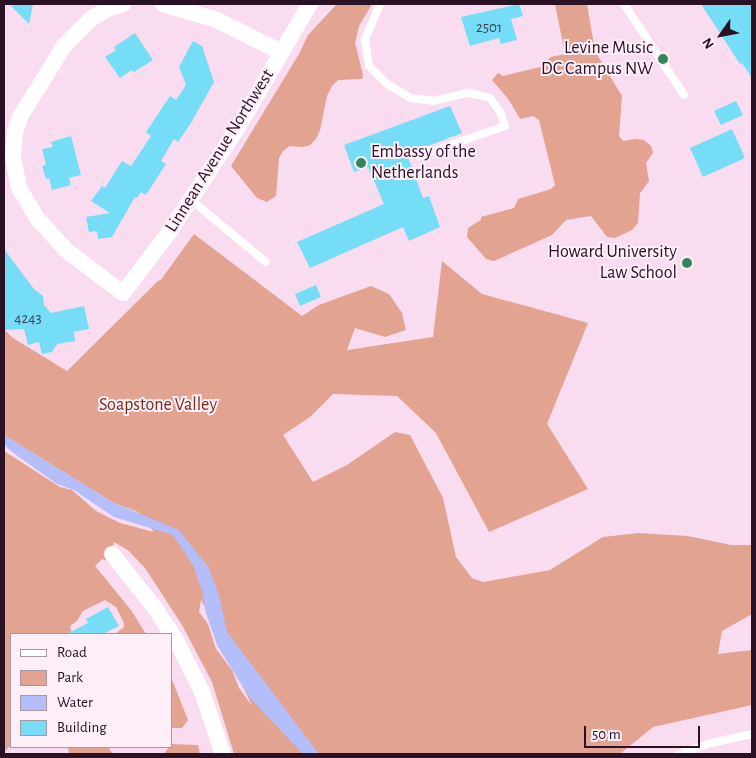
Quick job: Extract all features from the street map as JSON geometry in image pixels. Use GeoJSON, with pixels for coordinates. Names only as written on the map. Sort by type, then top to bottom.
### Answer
{"type":"FeatureCollection","features":[{"type":"Feature","properties":{"kind":"street","name":"Linnean Avenue Northwest"},"geometry":{"type":"LineString","coordinates":[[123,4],[110,8],[92,18],[64,46],[20,117],[15,132],[13,157],[19,188],[37,218],[67,251],[123,293],[191,200],[238,127],[310,4]]}},
{"type":"Feature","properties":{"kind":"street"},"geometry":{"type":"LineString","coordinates":[[163,4],[217,20],[281,52]]}},
{"type":"Feature","properties":{"kind":"street"},"geometry":{"type":"LineString","coordinates":[[112,554],[156,608],[171,633]]}},
{"type":"Feature","properties":{"kind":"street"},"geometry":{"type":"LineString","coordinates":[[172,635],[202,692],[223,754]]}},
{"type":"Feature","properties":{"kind":"lane"},"geometry":{"type":"LineString","coordinates":[[380,4],[365,40],[369,66],[387,84],[410,98],[433,102],[469,93],[490,98],[500,112],[505,126],[419,156]]}},
{"type":"Feature","properties":{"kind":"lane"},"geometry":{"type":"LineString","coordinates":[[624,4],[684,95]]}},
{"type":"Feature","properties":{"kind":"lane"},"geometry":{"type":"LineString","coordinates":[[191,200],[266,262]]}},
{"type":"Feature","properties":{"kind":"lane"},"geometry":{"type":"LineString","coordinates":[[679,754],[711,743],[752,734]]}},
{"type":"Feature","properties":{"kind":"green space"},"geometry":{"type":"Polygon","coordinates":[[[337,4],[372,4],[359,26],[355,43],[363,75],[362,79],[338,80],[332,86],[327,96],[320,130],[316,139],[310,145],[303,147],[290,146],[283,151],[279,158],[276,196],[267,202],[257,198],[231,166],[299,54],[308,35],[337,4]]]}},
{"type":"Feature","properties":{"kind":"green space"},"geometry":{"type":"Polygon","coordinates":[[[555,4],[587,4],[595,51],[622,96],[619,136],[623,141],[644,140],[651,146],[653,153],[646,163],[649,181],[640,193],[638,223],[632,230],[615,238],[607,237],[591,216],[566,220],[552,235],[494,261],[486,259],[467,237],[468,228],[481,220],[481,217],[514,208],[518,199],[551,189],[555,185],[539,120],[533,116],[520,119],[509,100],[492,80],[498,73],[503,76],[540,67],[551,57],[565,54],[555,4]]]}},
{"type":"Feature","properties":{"kind":"green space","name":"Soapstone Valley"},"geometry":{"type":"Polygon","coordinates":[[[194,234],[302,316],[319,305],[371,286],[389,294],[402,313],[406,330],[385,337],[355,328],[347,350],[433,337],[442,261],[482,294],[588,323],[547,424],[588,489],[489,532],[436,433],[397,396],[333,394],[310,417],[283,435],[313,482],[347,465],[395,432],[410,435],[443,498],[456,557],[472,578],[483,582],[550,570],[603,537],[638,533],[688,536],[731,545],[752,545],[752,614],[722,631],[718,654],[752,650],[752,705],[653,727],[620,754],[234,754],[212,682],[182,625],[145,568],[129,551],[114,542],[108,561],[102,559],[95,566],[131,610],[145,633],[116,633],[124,627],[124,623],[116,607],[105,600],[83,611],[77,621],[70,626],[72,633],[10,633],[10,746],[4,752],[4,451],[60,487],[72,490],[96,511],[120,523],[154,532],[138,512],[114,503],[4,435],[4,329],[13,338],[67,371],[159,280],[194,234]],[[201,600],[199,612],[208,624],[216,649],[232,670],[239,688],[252,706],[201,600]]]}},
{"type":"Feature","properties":{"kind":"green space"},"geometry":{"type":"Polygon","coordinates":[[[172,680],[188,720],[182,728],[172,728],[172,680]]]}},
{"type":"Feature","properties":{"kind":"green space"},"geometry":{"type":"Polygon","coordinates":[[[172,744],[198,745],[200,754],[164,754],[168,748],[172,748],[172,744]]]}},
{"type":"Feature","properties":{"kind":"green space"},"geometry":{"type":"Polygon","coordinates":[[[68,748],[109,748],[113,754],[69,754],[68,748]]]}},
{"type":"Feature","properties":{"kind":"water"},"geometry":{"type":"Polygon","coordinates":[[[4,435],[114,503],[179,530],[209,568],[219,596],[227,632],[319,754],[303,754],[249,697],[217,645],[205,610],[203,594],[194,567],[173,535],[114,517],[74,490],[57,484],[12,452],[4,444],[4,435]]]}},
{"type":"Feature","properties":{"kind":"building"},"geometry":{"type":"Polygon","coordinates":[[[9,4],[33,4],[29,24],[9,4]]]}},
{"type":"Feature","properties":{"kind":"building"},"geometry":{"type":"Polygon","coordinates":[[[519,4],[523,16],[511,19],[517,40],[501,44],[499,38],[470,46],[461,17],[519,4]]]}},
{"type":"Feature","properties":{"kind":"building"},"geometry":{"type":"Polygon","coordinates":[[[701,4],[752,4],[752,78],[742,63],[740,64],[701,4]]]}},
{"type":"Feature","properties":{"kind":"building"},"geometry":{"type":"Polygon","coordinates":[[[135,33],[153,60],[120,78],[105,57],[116,50],[114,47],[135,33]]]}},
{"type":"Feature","properties":{"kind":"building"},"geometry":{"type":"Polygon","coordinates":[[[193,41],[202,46],[214,82],[178,142],[174,139],[161,161],[166,164],[146,195],[141,192],[137,198],[135,197],[112,237],[98,239],[97,231],[89,232],[86,217],[110,213],[91,201],[102,186],[105,188],[122,161],[131,166],[151,136],[146,132],[170,96],[176,100],[186,85],[179,67],[193,41]]]}},
{"type":"Feature","properties":{"kind":"building"},"geometry":{"type":"Polygon","coordinates":[[[736,101],[743,115],[721,125],[714,111],[736,101]]]}},
{"type":"Feature","properties":{"kind":"building"},"geometry":{"type":"Polygon","coordinates":[[[450,106],[462,133],[407,154],[423,198],[429,196],[440,227],[409,241],[403,227],[310,268],[297,242],[384,204],[368,167],[354,172],[344,145],[450,106]]]}},
{"type":"Feature","properties":{"kind":"building"},"geometry":{"type":"Polygon","coordinates":[[[732,129],[745,158],[703,177],[690,148],[732,129]]]}},
{"type":"Feature","properties":{"kind":"building"},"geometry":{"type":"Polygon","coordinates":[[[71,136],[81,175],[69,178],[71,185],[52,190],[49,178],[46,179],[42,166],[46,165],[42,149],[53,147],[51,142],[71,136]]]}},
{"type":"Feature","properties":{"kind":"building"},"geometry":{"type":"Polygon","coordinates":[[[4,249],[34,289],[43,296],[44,305],[51,313],[84,306],[89,329],[74,332],[75,341],[57,344],[52,352],[42,354],[39,342],[28,345],[24,329],[4,330],[4,249]]]}},
{"type":"Feature","properties":{"kind":"building"},"geometry":{"type":"Polygon","coordinates":[[[316,285],[321,297],[300,306],[295,294],[316,285]]]}},
{"type":"Feature","properties":{"kind":"building"},"geometry":{"type":"Polygon","coordinates":[[[108,607],[119,626],[105,633],[69,633],[88,623],[86,619],[108,607]]]}},
{"type":"Feature","properties":{"kind":"place","name":"Levine Music DC Campus NW"},"geometry":{"type":"Point","coordinates":[663,59]}},
{"type":"Feature","properties":{"kind":"place","name":"Embassy of the Netherlands"},"geometry":{"type":"Point","coordinates":[361,163]}},
{"type":"Feature","properties":{"kind":"place","name":"Howard University Law School"},"geometry":{"type":"Point","coordinates":[687,263]}}]}
